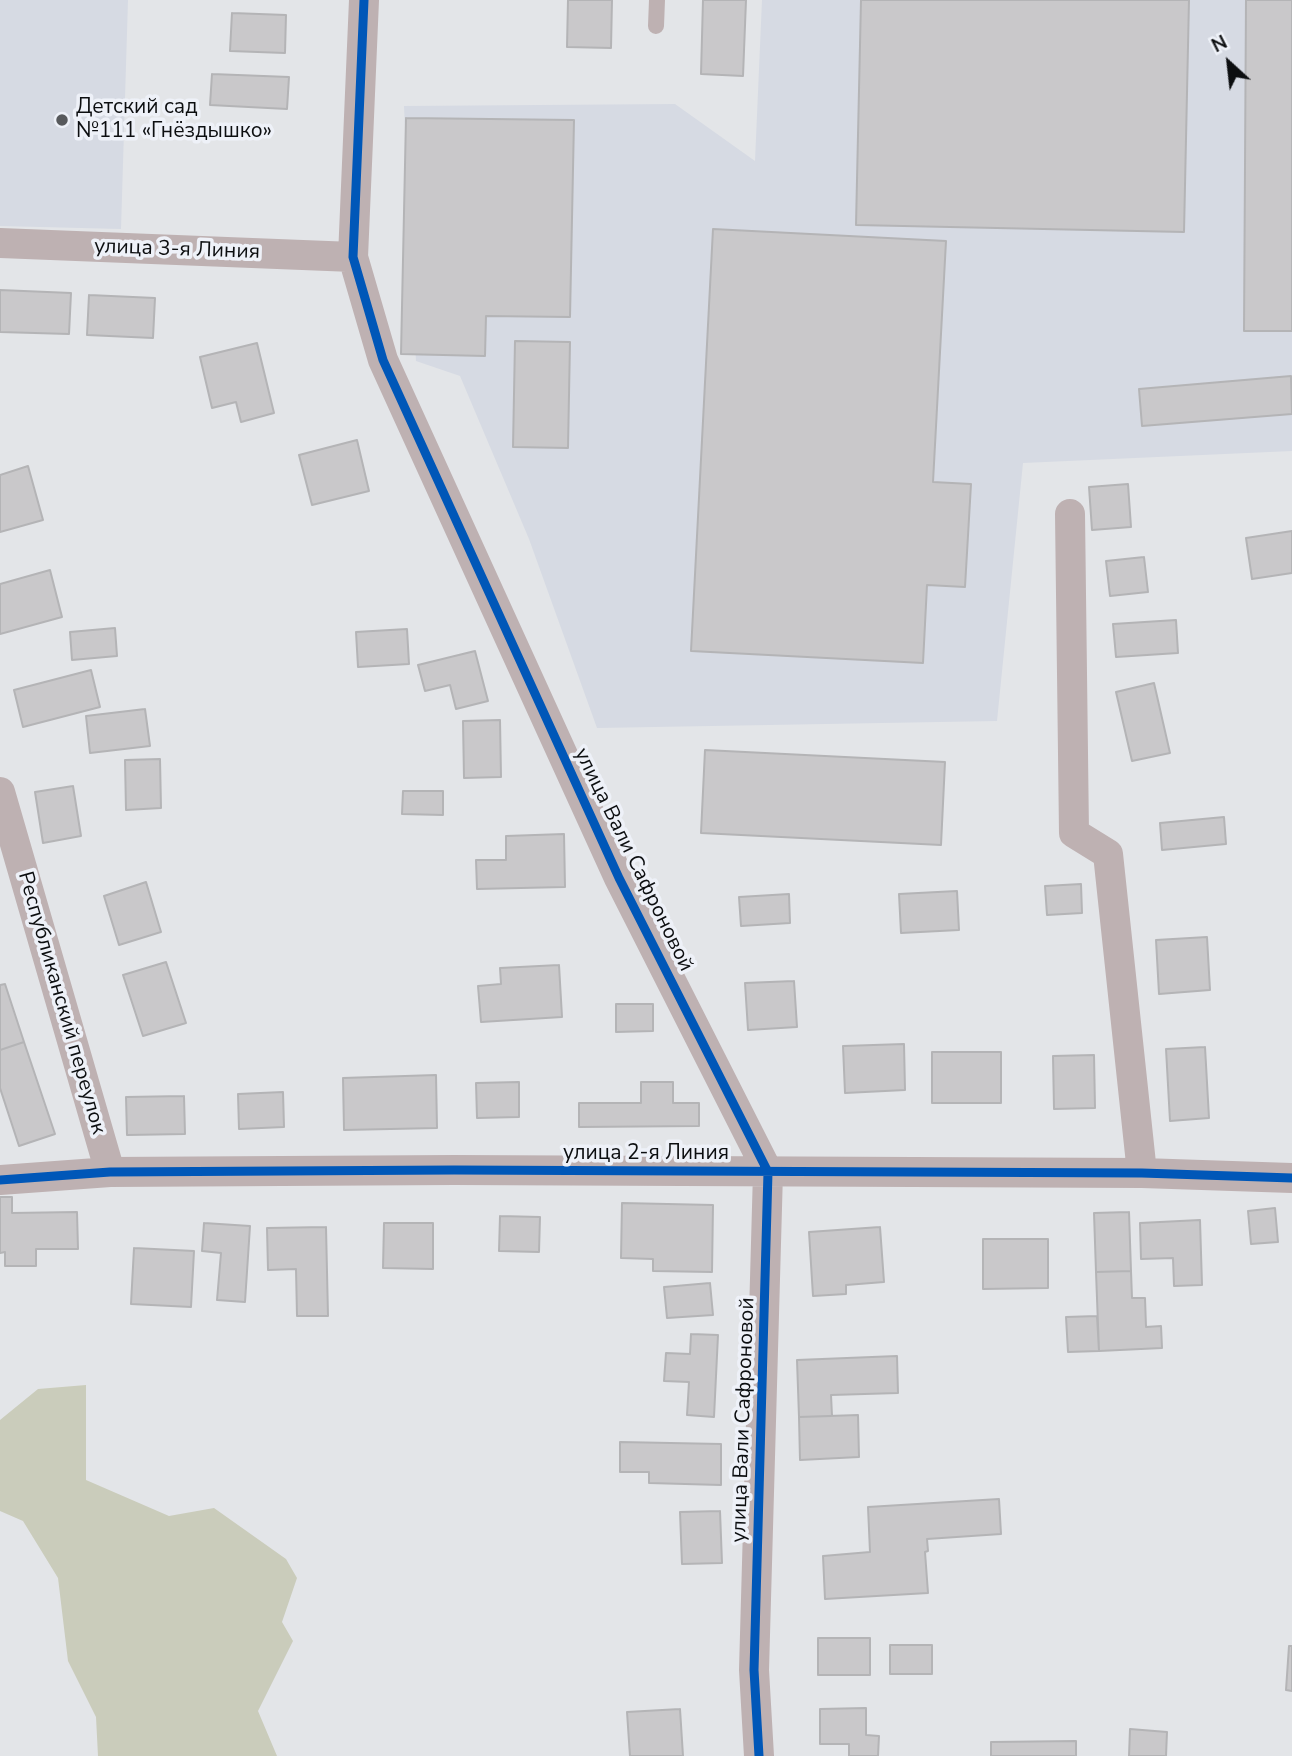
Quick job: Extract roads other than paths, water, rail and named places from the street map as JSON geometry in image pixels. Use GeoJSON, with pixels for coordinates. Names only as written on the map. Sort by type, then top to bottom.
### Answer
{"type":"FeatureCollection","features":[{"type":"Feature","properties":{"kind":"street","name":"улица Вали Сафроновой"},"geometry":{"type":"LineString","coordinates":[[364,0],[353,257],[389,373],[620,878],[768,1172],[754,1670],[759,1756]]}},
{"type":"Feature","properties":{"kind":"street","name":"улица 3-я Линия"},"geometry":{"type":"LineString","coordinates":[[0,243],[353,257]]}},
{"type":"Feature","properties":{"kind":"street"},"geometry":{"type":"LineString","coordinates":[[1070,514],[1074,833],[1108,854],[1142,1173]]}},
{"type":"Feature","properties":{"kind":"street","name":"Республиканский переулок"},"geometry":{"type":"LineString","coordinates":[[0,792],[110,1172]]}},
{"type":"Feature","properties":{"kind":"street","name":"улица 2-я Линия"},"geometry":{"type":"LineString","coordinates":[[0,1180],[110,1172],[1142,1173],[1292,1178]]}},
{"type":"Feature","properties":{"kind":"lane"},"geometry":{"type":"LineString","coordinates":[[656,26],[657,0]]}},
{"type":"Feature","properties":{"kind":"place","name":"Детский сад №111 «Гнёздышко»"},"geometry":{"type":"Point","coordinates":[62,120]}}]}
